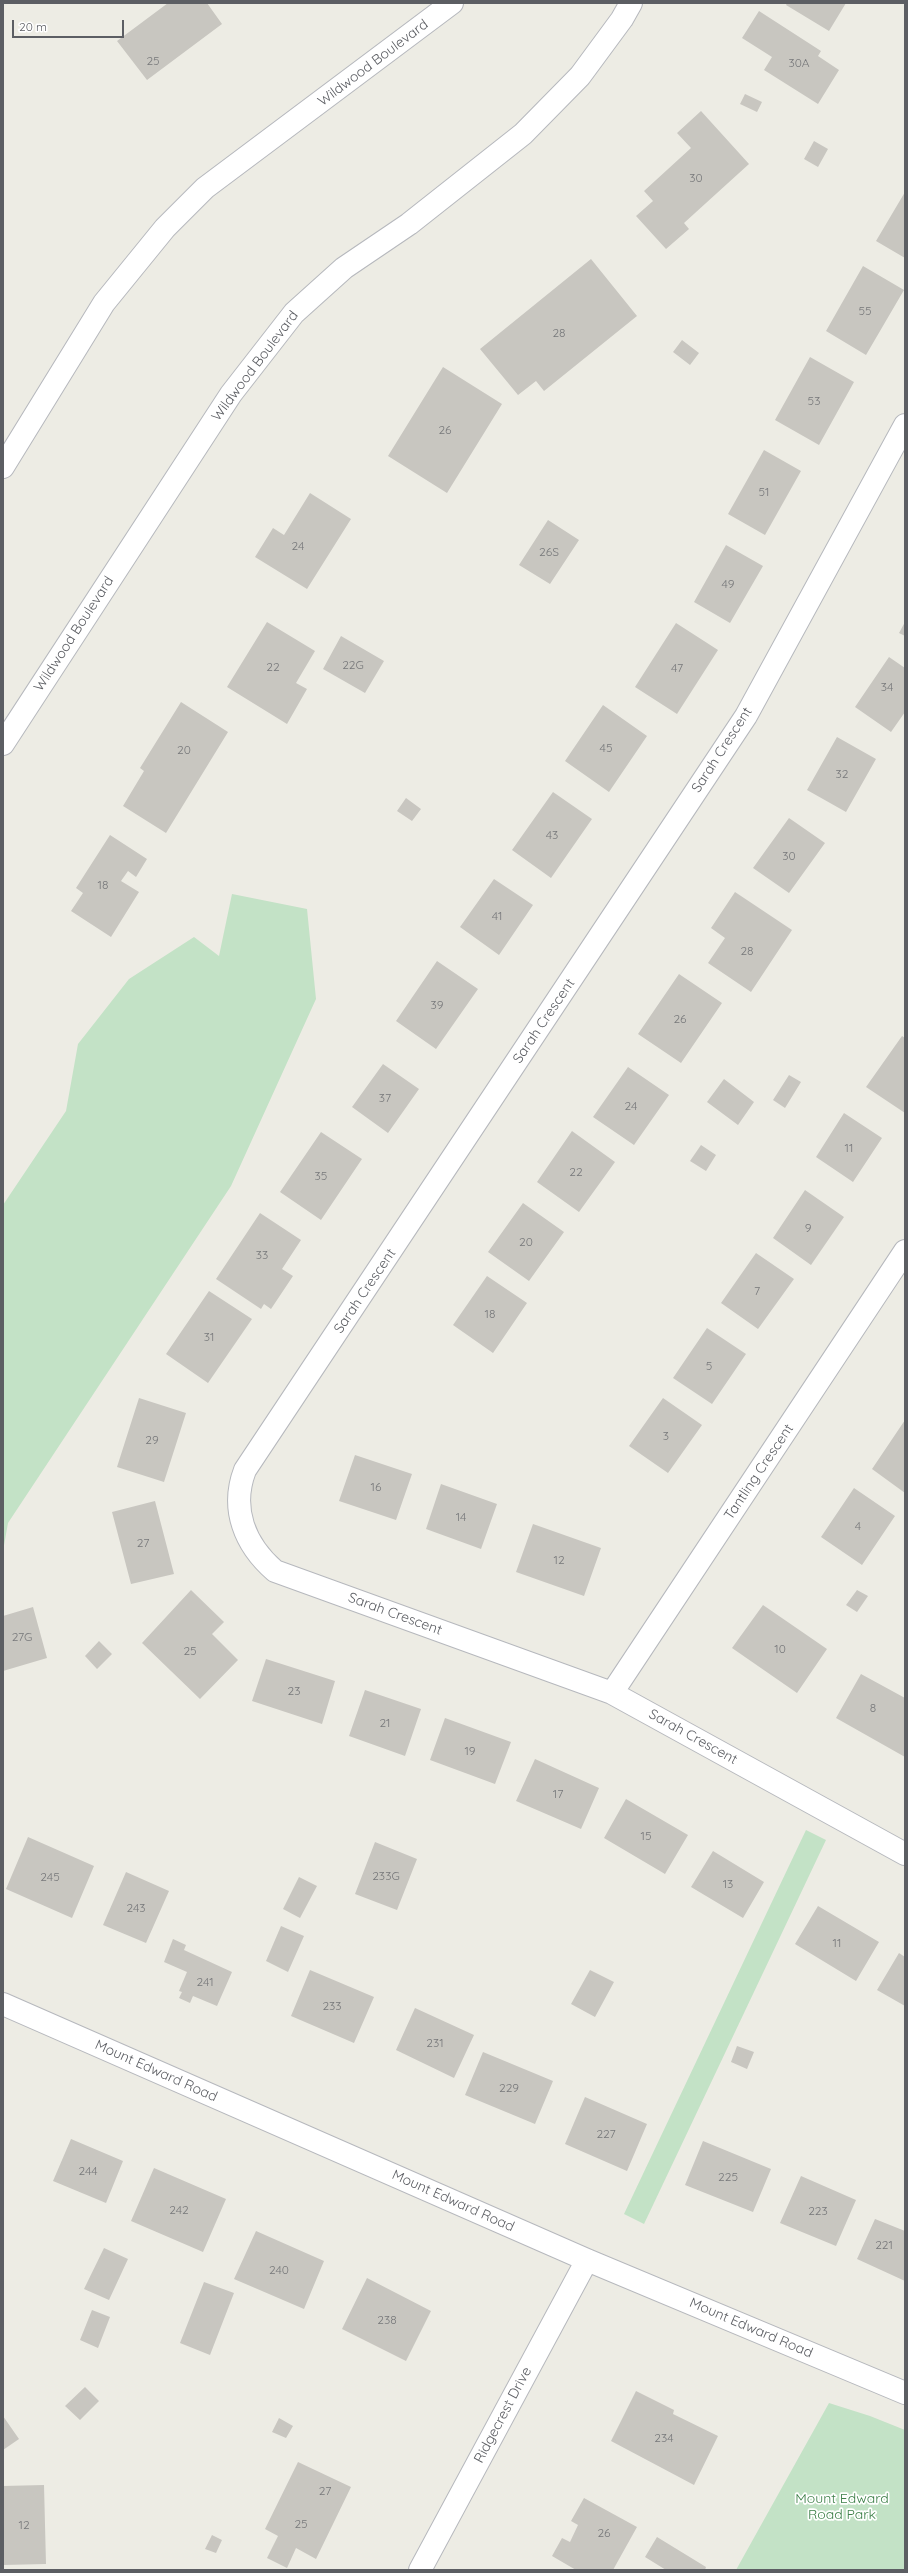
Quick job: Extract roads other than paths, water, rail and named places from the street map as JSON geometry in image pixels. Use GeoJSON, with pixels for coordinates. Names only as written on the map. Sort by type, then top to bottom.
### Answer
{"type":"FeatureCollection","features":[{"type":"Feature","properties":{"kind":"street","name":"Wildwood Boulevard"},"geometry":{"type":"LineString","coordinates":[[3,467],[104,303],[165,228],[205,188],[452,3]]}},
{"type":"Feature","properties":{"kind":"street","name":"Wildwood Boulevard"},"geometry":{"type":"LineString","coordinates":[[3,744],[231,394],[294,313],[344,268],[408,224],[524,134],[580,76],[622,18],[631,3]]}},
{"type":"Feature","properties":{"kind":"street","name":"Sarah Crescent"},"geometry":{"type":"LineString","coordinates":[[905,425],[746,716],[245,1470],[239,1485],[239,1506],[248,1539],[259,1557],[276,1570],[612,1693],[905,1854]]}},
{"type":"Feature","properties":{"kind":"street","name":"Tantling Crescent"},"geometry":{"type":"LineString","coordinates":[[612,1693],[905,1251]]}},
{"type":"Feature","properties":{"kind":"street","name":"Mount Edward Road"},"geometry":{"type":"LineString","coordinates":[[3,2004],[587,2260],[905,2393]]}},
{"type":"Feature","properties":{"kind":"street","name":"Ridgecrest Drive"},"geometry":{"type":"LineString","coordinates":[[420,2570],[587,2260]]}},
{"type":"Feature","properties":{"kind":"park label","name":"Mount Edward Road Park"},"geometry":{"type":"Point","coordinates":[842,2508]}}]}
